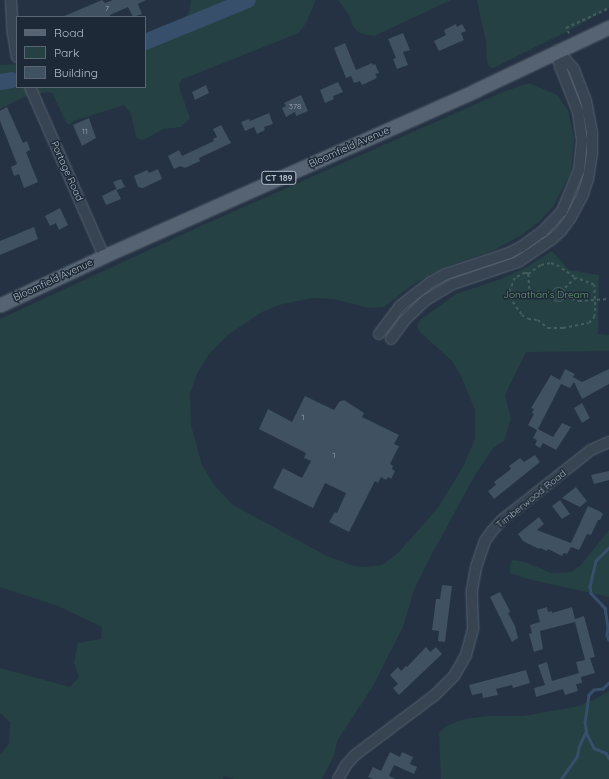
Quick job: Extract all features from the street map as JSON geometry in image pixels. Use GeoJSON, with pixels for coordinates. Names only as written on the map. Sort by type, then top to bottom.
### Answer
{"type":"FeatureCollection","features":[{"type":"Feature","properties":{"kind":"main road","name":"Bloomfield Avenue"},"geometry":{"type":"LineString","coordinates":[[0,305],[104,256],[476,90],[557,50],[609,27]]}},
{"type":"Feature","properties":{"kind":"street"},"geometry":{"type":"LineString","coordinates":[[11,0],[13,33],[16,51]]}},
{"type":"Feature","properties":{"kind":"street"},"geometry":{"type":"LineString","coordinates":[[380,334],[400,306],[426,286],[446,274],[509,253],[521,247],[542,232],[562,211],[579,170],[582,140],[578,112],[560,66],[557,50]]}},
{"type":"Feature","properties":{"kind":"street"},"geometry":{"type":"LineString","coordinates":[[391,339],[404,321],[426,300],[454,284],[518,262],[552,240],[561,231],[571,216],[588,179],[592,154],[592,132],[586,102],[574,69],[557,50]]}},
{"type":"Feature","properties":{"kind":"street","name":"Portage Road"},"geometry":{"type":"LineString","coordinates":[[30,88],[104,256]]}},
{"type":"Feature","properties":{"kind":"street","name":"Timberwood Road"},"geometry":{"type":"LineString","coordinates":[[338,779],[346,765],[355,755],[435,695],[454,676],[466,655],[473,628],[472,590],[476,567],[485,541],[492,531],[502,520],[591,450],[609,442]]}},
{"type":"Feature","properties":{"kind":"path"},"geometry":{"type":"LineString","coordinates":[[572,44],[566,28],[609,8]]}},
{"type":"Feature","properties":{"kind":"path"},"geometry":{"type":"LineString","coordinates":[[551,264],[557,265],[576,278],[593,284],[595,313],[589,323],[563,328],[548,328],[538,320],[525,318],[517,308],[510,291],[515,278],[522,273],[528,274],[540,265],[551,264]]}},
{"type":"Feature","properties":{"kind":"path"},"geometry":{"type":"LineString","coordinates":[[528,274],[530,290],[535,293],[552,294]]}},
{"type":"Feature","properties":{"kind":"path"},"geometry":{"type":"LineString","coordinates":[[552,294],[556,288],[564,289],[576,278]]}},
{"type":"Feature","properties":{"kind":"path"},"geometry":{"type":"LineString","coordinates":[[564,289],[566,297]]}},
{"type":"Feature","properties":{"kind":"path"},"geometry":{"type":"LineString","coordinates":[[552,294],[552,298],[557,302],[562,301],[566,297]]}},
{"type":"Feature","properties":{"kind":"path"},"geometry":{"type":"LineString","coordinates":[[566,297],[579,301],[609,299]]}},
{"type":"Feature","properties":{"kind":"green space"},"geometry":{"type":"Polygon","coordinates":[[[191,0],[316,0],[306,23],[299,33],[183,79],[179,84],[180,90],[190,118],[181,127],[163,129],[141,140],[136,137],[131,114],[124,105],[67,124],[52,93],[46,92],[24,97],[0,109],[0,65],[16,64],[16,88],[146,88],[146,34],[161,26],[182,21],[189,12],[191,0]]]}},
{"type":"Feature","properties":{"kind":"green space"},"geometry":{"type":"Polygon","coordinates":[[[338,0],[451,0],[374,36],[357,31],[353,26],[349,15],[338,0]]]}},
{"type":"Feature","properties":{"kind":"green space"},"geometry":{"type":"Polygon","coordinates":[[[477,0],[609,0],[609,8],[574,28],[493,68],[490,67],[487,62],[486,42],[477,0]]]}},
{"type":"Feature","properties":{"kind":"green space","name":"Jonathan's Dream"},"geometry":{"type":"Polygon","coordinates":[[[529,83],[557,95],[568,110],[574,138],[571,172],[553,207],[540,221],[522,235],[492,251],[448,266],[429,275],[411,286],[384,307],[369,308],[334,299],[312,298],[279,305],[262,312],[229,334],[209,354],[198,372],[190,393],[191,425],[202,465],[215,486],[233,505],[327,556],[354,566],[365,567],[382,565],[398,553],[437,509],[463,467],[475,439],[475,410],[461,376],[452,361],[420,332],[417,326],[420,320],[456,294],[501,279],[527,267],[552,251],[569,270],[599,275],[598,334],[609,335],[609,351],[526,352],[505,395],[511,419],[504,441],[493,448],[475,475],[433,552],[414,590],[403,627],[373,686],[337,741],[334,756],[322,779],[235,779],[225,776],[222,779],[0,779],[0,755],[9,744],[10,722],[0,713],[0,668],[70,687],[79,677],[74,663],[78,643],[101,639],[102,627],[58,606],[0,587],[0,319],[203,225],[503,92],[529,83]]]}},
{"type":"Feature","properties":{"kind":"green space"},"geometry":{"type":"Polygon","coordinates":[[[609,530],[609,597],[528,579],[510,573],[510,565],[513,560],[525,562],[551,573],[571,572],[581,565],[609,530]]]}},
{"type":"Feature","properties":{"kind":"green space"},"geometry":{"type":"Polygon","coordinates":[[[609,691],[609,779],[441,779],[439,733],[446,726],[465,719],[488,716],[523,716],[575,707],[594,700],[609,691]]]}},
{"type":"Feature","properties":{"kind":"building"},"geometry":{"type":"Polygon","coordinates":[[[102,0],[105,3],[113,0],[146,0],[138,4],[142,14],[136,16],[132,16],[128,7],[110,16],[64,16],[102,0]]]}},
{"type":"Feature","properties":{"kind":"building"},"geometry":{"type":"Polygon","coordinates":[[[456,24],[457,27],[462,24],[466,31],[461,33],[464,40],[439,51],[434,41],[446,35],[444,30],[456,24]]]}},
{"type":"Feature","properties":{"kind":"building"},"geometry":{"type":"Polygon","coordinates":[[[403,33],[410,50],[403,52],[408,65],[397,69],[393,59],[396,58],[388,39],[403,33]]]}},
{"type":"Feature","properties":{"kind":"building"},"geometry":{"type":"Polygon","coordinates":[[[345,43],[356,70],[372,63],[373,65],[375,64],[379,73],[375,74],[377,77],[375,79],[362,85],[360,81],[354,83],[351,76],[346,78],[334,48],[345,43]]]}},
{"type":"Feature","properties":{"kind":"building"},"geometry":{"type":"Polygon","coordinates":[[[338,82],[343,92],[333,96],[334,99],[325,103],[320,90],[338,82]]]}},
{"type":"Feature","properties":{"kind":"building"},"geometry":{"type":"Polygon","coordinates":[[[206,85],[209,93],[195,100],[192,92],[206,85]]]}},
{"type":"Feature","properties":{"kind":"building"},"geometry":{"type":"Polygon","coordinates":[[[301,95],[308,111],[296,116],[295,112],[286,117],[282,108],[286,106],[284,103],[301,95]]]}},
{"type":"Feature","properties":{"kind":"building"},"geometry":{"type":"Polygon","coordinates":[[[7,107],[23,143],[27,141],[30,150],[26,152],[38,182],[24,188],[19,174],[14,176],[11,167],[17,164],[0,121],[0,111],[7,107]]]}},
{"type":"Feature","properties":{"kind":"building"},"geometry":{"type":"Polygon","coordinates":[[[269,113],[273,124],[264,127],[265,130],[257,134],[254,127],[245,131],[241,122],[249,119],[250,121],[269,113]]]}},
{"type":"Feature","properties":{"kind":"building"},"geometry":{"type":"Polygon","coordinates":[[[89,118],[96,138],[82,146],[73,125],[89,118]]]}},
{"type":"Feature","properties":{"kind":"building"},"geometry":{"type":"Polygon","coordinates":[[[221,125],[231,143],[199,158],[200,161],[185,168],[180,166],[174,169],[168,156],[179,150],[182,156],[214,141],[213,139],[217,137],[213,129],[221,125]]]}},
{"type":"Feature","properties":{"kind":"building"},"geometry":{"type":"Polygon","coordinates":[[[158,169],[162,179],[143,188],[138,187],[134,176],[147,170],[149,173],[158,169]]]}},
{"type":"Feature","properties":{"kind":"building"},"geometry":{"type":"Polygon","coordinates":[[[121,179],[125,187],[117,190],[113,182],[121,179]]]}},
{"type":"Feature","properties":{"kind":"building"},"geometry":{"type":"Polygon","coordinates":[[[116,189],[121,199],[106,205],[102,196],[116,189]]]}},
{"type":"Feature","properties":{"kind":"building"},"geometry":{"type":"Polygon","coordinates":[[[60,208],[68,225],[59,230],[56,223],[50,226],[45,216],[60,208]]]}},
{"type":"Feature","properties":{"kind":"building"},"geometry":{"type":"Polygon","coordinates":[[[34,227],[38,239],[0,255],[0,241],[34,227]]]}},
{"type":"Feature","properties":{"kind":"building"},"geometry":{"type":"Polygon","coordinates":[[[556,290],[562,290],[565,295],[562,300],[556,300],[553,295],[556,290]]]}},
{"type":"Feature","properties":{"kind":"building"},"geometry":{"type":"Polygon","coordinates":[[[565,369],[575,374],[573,377],[582,382],[609,369],[609,384],[582,399],[574,382],[570,388],[561,384],[538,429],[553,437],[562,423],[571,427],[556,450],[543,443],[540,448],[535,445],[537,440],[533,438],[537,430],[528,425],[534,414],[532,413],[534,409],[531,408],[551,375],[560,380],[565,369]]]}},
{"type":"Feature","properties":{"kind":"building"},"geometry":{"type":"Polygon","coordinates":[[[305,396],[334,410],[339,402],[344,400],[364,413],[362,417],[399,435],[394,444],[399,446],[390,464],[393,466],[392,469],[395,471],[391,479],[388,477],[386,480],[381,477],[378,483],[375,481],[349,532],[329,522],[335,512],[337,513],[346,493],[325,483],[313,508],[273,488],[283,468],[302,478],[311,461],[304,458],[306,453],[259,429],[268,409],[292,422],[305,396]]]}},
{"type":"Feature","properties":{"kind":"building"},"geometry":{"type":"Polygon","coordinates":[[[582,403],[590,418],[582,423],[574,408],[582,403]]]}},
{"type":"Feature","properties":{"kind":"building"},"geometry":{"type":"Polygon","coordinates":[[[535,455],[540,462],[494,499],[488,491],[496,485],[494,482],[511,469],[509,466],[520,458],[524,462],[535,455]]]}},
{"type":"Feature","properties":{"kind":"building"},"geometry":{"type":"Polygon","coordinates":[[[609,471],[609,480],[594,484],[591,475],[609,471]]]}},
{"type":"Feature","properties":{"kind":"building"},"geometry":{"type":"Polygon","coordinates":[[[576,487],[587,501],[580,507],[562,498],[576,487]]]}},
{"type":"Feature","properties":{"kind":"building"},"geometry":{"type":"Polygon","coordinates":[[[560,500],[570,514],[562,519],[552,506],[560,500]]]}},
{"type":"Feature","properties":{"kind":"building"},"geometry":{"type":"Polygon","coordinates":[[[588,506],[603,514],[600,520],[598,520],[591,535],[587,534],[579,550],[571,547],[567,554],[564,553],[562,556],[548,549],[547,551],[540,548],[539,549],[523,541],[518,534],[539,517],[544,524],[537,530],[571,543],[588,506]]]}},
{"type":"Feature","properties":{"kind":"building"},"geometry":{"type":"Polygon","coordinates":[[[442,585],[452,586],[445,642],[438,641],[439,631],[432,630],[436,599],[440,599],[442,585]]]}},
{"type":"Feature","properties":{"kind":"building"},"geometry":{"type":"Polygon","coordinates":[[[500,592],[509,609],[510,612],[508,613],[515,626],[518,638],[512,642],[490,597],[500,592]]]}},
{"type":"Feature","properties":{"kind":"building"},"geometry":{"type":"Polygon","coordinates":[[[547,607],[548,612],[552,611],[552,613],[572,607],[575,619],[584,616],[595,657],[590,658],[595,673],[581,677],[582,683],[576,684],[578,691],[565,695],[563,689],[536,697],[534,688],[545,685],[538,665],[547,662],[552,681],[579,673],[576,662],[585,660],[575,622],[540,631],[543,649],[534,652],[529,634],[532,633],[530,625],[540,622],[537,610],[547,607]]]}},
{"type":"Feature","properties":{"kind":"building"},"geometry":{"type":"Polygon","coordinates":[[[426,647],[430,652],[436,647],[442,654],[399,695],[393,688],[398,684],[390,675],[398,667],[401,671],[406,666],[407,667],[426,647]]]}},
{"type":"Feature","properties":{"kind":"building"},"geometry":{"type":"Polygon","coordinates":[[[526,670],[530,683],[513,688],[512,685],[496,689],[498,695],[483,698],[482,693],[472,695],[469,685],[526,670]]]}},
{"type":"Feature","properties":{"kind":"building"},"geometry":{"type":"Polygon","coordinates":[[[390,752],[400,757],[402,752],[413,757],[410,764],[417,767],[414,774],[394,765],[389,776],[396,779],[373,779],[368,777],[373,767],[381,771],[390,752]]]}},
{"type":"Feature","properties":{"kind":"waterway"},"geometry":{"type":"LineString","coordinates":[[146,42],[248,0]]}},
{"type":"Feature","properties":{"kind":"waterway"},"geometry":{"type":"LineString","coordinates":[[0,82],[12,80]]}},
{"type":"Feature","properties":{"kind":"waterway"},"geometry":{"type":"LineString","coordinates":[[609,548],[596,561],[590,586],[591,593],[605,608],[608,628],[607,635],[609,640]]}},
{"type":"Feature","properties":{"kind":"waterway"},"geometry":{"type":"LineString","coordinates":[[609,683],[603,689],[594,690],[589,695],[585,722],[587,734],[594,748],[606,753],[609,758]]}},
{"type":"Feature","properties":{"kind":"waterway"},"geometry":{"type":"LineString","coordinates":[[561,779],[577,756],[579,746],[586,731]]}}]}
